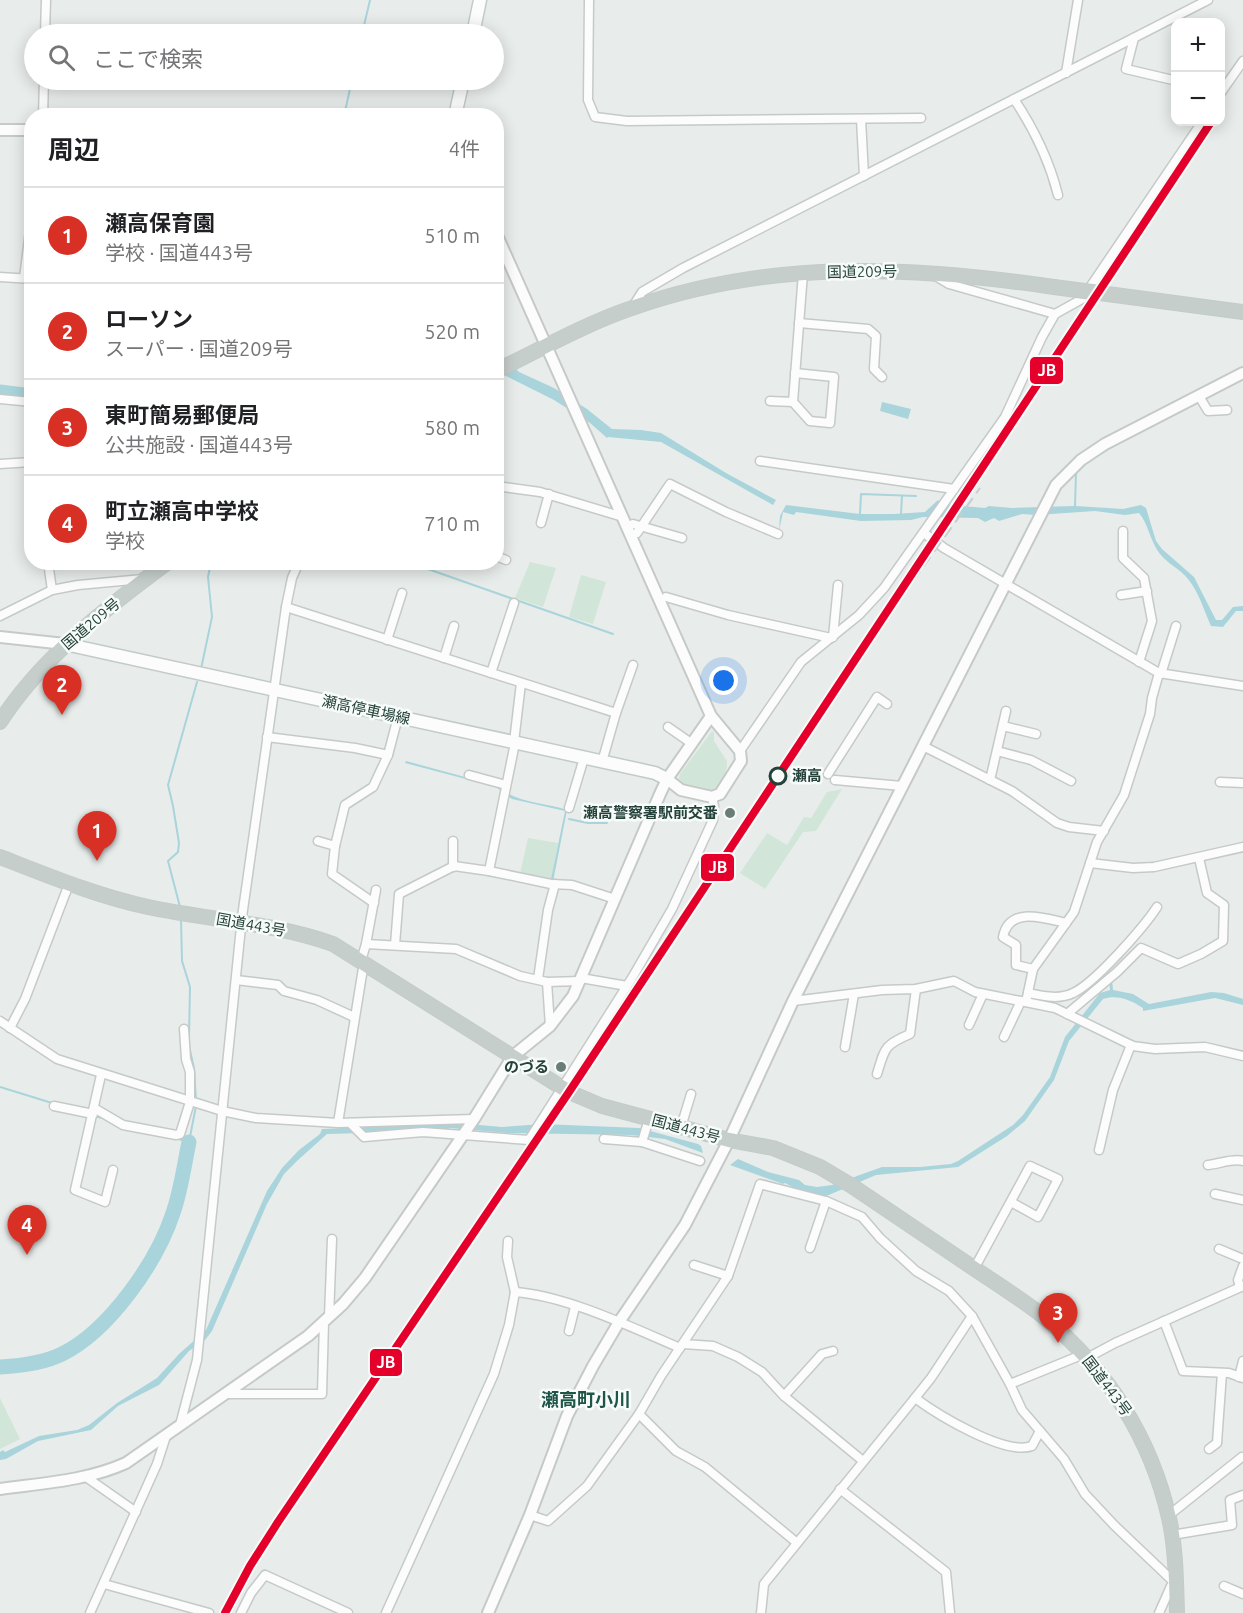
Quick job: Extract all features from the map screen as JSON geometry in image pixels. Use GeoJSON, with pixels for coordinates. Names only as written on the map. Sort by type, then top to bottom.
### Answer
{"type":"FeatureCollection","features":[{"type":"Feature","properties":{"kind":"highway","name":"国道209号"},"geometry":{"type":"LineString","coordinates":[[504,367],[586,327],[632,308],[734,280],[803,273],[887,270],[995,278],[1243,312]]}},
{"type":"Feature","properties":{"kind":"highway","name":"国道209号"},"geometry":{"type":"LineString","coordinates":[[0,722],[64,644],[157,570]]}},
{"type":"Feature","properties":{"kind":"highway","name":"国道443号"},"geometry":{"type":"LineString","coordinates":[[0,857],[110,898],[181,913],[305,934],[333,944],[562,1089],[602,1106],[729,1140],[773,1148],[820,1167],[852,1186],[1042,1316],[1087,1358],[1114,1392],[1149,1453],[1168,1516],[1172,1536],[1177,1613]]}},
{"type":"Feature","properties":{"kind":"main road"},"geometry":{"type":"LineString","coordinates":[[475,24],[480,0]]}},
{"type":"Feature","properties":{"kind":"main road"},"geometry":{"type":"LineString","coordinates":[[456,108],[461,90]]}},
{"type":"Feature","properties":{"kind":"main road","name":"瀬高停車場線"},"geometry":{"type":"LineString","coordinates":[[64,644],[602,762],[655,774],[667,780]]}},
{"type":"Feature","properties":{"kind":"street"},"geometry":{"type":"LineString","coordinates":[[45,24],[46,0]]}},
{"type":"Feature","properties":{"kind":"street"},"geometry":{"type":"LineString","coordinates":[[589,0],[588,100],[595,117],[627,122],[921,118]]}},
{"type":"Feature","properties":{"kind":"street"},"geometry":{"type":"LineString","coordinates":[[1066,73],[1078,0]]}},
{"type":"Feature","properties":{"kind":"street"},"geometry":{"type":"LineString","coordinates":[[632,308],[642,292],[683,268],[1208,0]]}},
{"type":"Feature","properties":{"kind":"street"},"geometry":{"type":"LineString","coordinates":[[1134,38],[1126,69],[1171,80]]}},
{"type":"Feature","properties":{"kind":"street"},"geometry":{"type":"LineString","coordinates":[[1225,88],[1243,61]]}},
{"type":"Feature","properties":{"kind":"street"},"geometry":{"type":"LineString","coordinates":[[43,108],[44,90]]}},
{"type":"Feature","properties":{"kind":"street"},"geometry":{"type":"LineString","coordinates":[[1014,99],[1043,149],[1058,195]]}},
{"type":"Feature","properties":{"kind":"street"},"geometry":{"type":"LineString","coordinates":[[861,119],[864,176]]}},
{"type":"Feature","properties":{"kind":"street"},"geometry":{"type":"LineString","coordinates":[[740,751],[801,662],[859,615],[884,588],[1005,417],[1055,314],[1082,299],[1199,126]]}},
{"type":"Feature","properties":{"kind":"street"},"geometry":{"type":"LineString","coordinates":[[0,130],[24,130]]}},
{"type":"Feature","properties":{"kind":"street"},"geometry":{"type":"LineString","coordinates":[[504,251],[711,716],[740,751],[741,761],[720,794],[712,797],[681,790],[667,780]]}},
{"type":"Feature","properties":{"kind":"street"},"geometry":{"type":"LineString","coordinates":[[793,402],[803,273]]}},
{"type":"Feature","properties":{"kind":"street"},"geometry":{"type":"LineString","coordinates":[[930,273],[949,284],[1055,314]]}},
{"type":"Feature","properties":{"kind":"street"},"geometry":{"type":"LineString","coordinates":[[0,277],[24,279]]}},
{"type":"Feature","properties":{"kind":"street"},"geometry":{"type":"LineString","coordinates":[[799,323],[868,329],[876,336],[874,369],[882,377]]}},
{"type":"Feature","properties":{"kind":"street"},"geometry":{"type":"LineString","coordinates":[[770,401],[793,402],[810,421],[830,423],[834,377],[795,373]]}},
{"type":"Feature","properties":{"kind":"street"},"geometry":{"type":"LineString","coordinates":[[488,1613],[530,1515],[567,1416],[619,1322],[685,1225],[729,1140],[793,1001],[1056,485],[1081,460],[1104,444],[1243,373]]}},
{"type":"Feature","properties":{"kind":"street"},"geometry":{"type":"LineString","coordinates":[[1199,396],[1208,411],[1227,411]]}},
{"type":"Feature","properties":{"kind":"street"},"geometry":{"type":"LineString","coordinates":[[0,399],[24,401]]}},
{"type":"Feature","properties":{"kind":"street"},"geometry":{"type":"LineString","coordinates":[[760,461],[954,489]]}},
{"type":"Feature","properties":{"kind":"street"},"geometry":{"type":"LineString","coordinates":[[0,464],[24,462]]}},
{"type":"Feature","properties":{"kind":"street"},"geometry":{"type":"LineString","coordinates":[[682,538],[637,528],[670,484],[726,512],[778,534]]}},
{"type":"Feature","properties":{"kind":"street"},"geometry":{"type":"LineString","coordinates":[[504,487],[549,494],[623,517]]}},
{"type":"Feature","properties":{"kind":"street"},"geometry":{"type":"LineString","coordinates":[[541,523],[549,494]]}},
{"type":"Feature","properties":{"kind":"street"},"geometry":{"type":"LineString","coordinates":[[1123,531],[1123,558],[1144,578],[1152,621],[1139,662]]}},
{"type":"Feature","properties":{"kind":"street"},"geometry":{"type":"LineString","coordinates":[[924,533],[944,548],[1160,674],[1243,686]]}},
{"type":"Feature","properties":{"kind":"street"},"geometry":{"type":"LineString","coordinates":[[49,570],[52,590]]}},
{"type":"Feature","properties":{"kind":"street"},"geometry":{"type":"LineString","coordinates":[[180,1425],[197,1360],[242,923],[273,690],[286,607],[296,570]]}},
{"type":"Feature","properties":{"kind":"street"},"geometry":{"type":"LineString","coordinates":[[0,616],[52,590],[146,578]]}},
{"type":"Feature","properties":{"kind":"street"},"geometry":{"type":"LineString","coordinates":[[832,637],[838,585]]}},
{"type":"Feature","properties":{"kind":"street"},"geometry":{"type":"LineString","coordinates":[[1120,595],[1146,591]]}},
{"type":"Feature","properties":{"kind":"street"},"geometry":{"type":"LineString","coordinates":[[387,640],[402,593]]}},
{"type":"Feature","properties":{"kind":"street"},"geometry":{"type":"LineString","coordinates":[[666,597],[728,615],[832,637]]}},
{"type":"Feature","properties":{"kind":"street"},"geometry":{"type":"LineString","coordinates":[[491,673],[514,603]]}},
{"type":"Feature","properties":{"kind":"street"},"geometry":{"type":"LineString","coordinates":[[286,607],[616,713]]}},
{"type":"Feature","properties":{"kind":"street"},"geometry":{"type":"LineString","coordinates":[[444,658],[454,626]]}},
{"type":"Feature","properties":{"kind":"street"},"geometry":{"type":"LineString","coordinates":[[1004,1036],[1025,999],[1033,969],[1074,912],[1097,842],[1124,795],[1176,626]]}},
{"type":"Feature","properties":{"kind":"street"},"geometry":{"type":"LineString","coordinates":[[0,637],[64,644]]}},
{"type":"Feature","properties":{"kind":"street"},"geometry":{"type":"LineString","coordinates":[[602,762],[633,665]]}},
{"type":"Feature","properties":{"kind":"street"},"geometry":{"type":"LineString","coordinates":[[489,871],[514,743],[521,683]]}},
{"type":"Feature","properties":{"kind":"street"},"geometry":{"type":"LineString","coordinates":[[887,704],[877,697],[832,777],[902,786]]}},
{"type":"Feature","properties":{"kind":"street"},"geometry":{"type":"LineString","coordinates":[[990,780],[1006,711]]}},
{"type":"Feature","properties":{"kind":"street"},"geometry":{"type":"LineString","coordinates":[[0,1490],[86,1477],[126,1463],[308,1336],[365,1278],[474,1119],[513,1056],[550,1026],[573,996],[667,780],[711,716]]}},
{"type":"Feature","properties":{"kind":"street"},"geometry":{"type":"LineString","coordinates":[[374,903],[333,874],[335,846],[345,806],[373,788],[388,755],[398,717]]}},
{"type":"Feature","properties":{"kind":"street"},"geometry":{"type":"LineString","coordinates":[[1003,726],[1036,734]]}},
{"type":"Feature","properties":{"kind":"street"},"geometry":{"type":"LineString","coordinates":[[668,727],[691,744]]}},
{"type":"Feature","properties":{"kind":"street"},"geometry":{"type":"LineString","coordinates":[[267,737],[355,748],[388,755]]}},
{"type":"Feature","properties":{"kind":"street"},"geometry":{"type":"LineString","coordinates":[[923,746],[1011,790],[1057,823],[1069,827],[1104,831]]}},
{"type":"Feature","properties":{"kind":"street"},"geometry":{"type":"LineString","coordinates":[[997,751],[1030,760],[1071,782]]}},
{"type":"Feature","properties":{"kind":"street"},"geometry":{"type":"LineString","coordinates":[[569,808],[584,758]]}},
{"type":"Feature","properties":{"kind":"street"},"geometry":{"type":"LineString","coordinates":[[469,776],[506,785]]}},
{"type":"Feature","properties":{"kind":"street"},"geometry":{"type":"LineString","coordinates":[[1220,782],[1243,783]]}},
{"type":"Feature","properties":{"kind":"street"},"geometry":{"type":"LineString","coordinates":[[350,1123],[364,1137],[423,1132],[530,1140],[627,986],[672,909],[713,820],[712,797]]}},
{"type":"Feature","properties":{"kind":"street"},"geometry":{"type":"LineString","coordinates":[[318,841],[335,846]]}},
{"type":"Feature","properties":{"kind":"street"},"geometry":{"type":"LineString","coordinates":[[453,841],[453,867]]}},
{"type":"Feature","properties":{"kind":"street"},"geometry":{"type":"LineString","coordinates":[[1090,863],[1133,868],[1154,867],[1243,848]]}},
{"type":"Feature","properties":{"kind":"street"},"geometry":{"type":"LineString","coordinates":[[1067,1014],[1117,972],[1141,948],[1178,964],[1223,941],[1224,905],[1207,893],[1199,858]]}},
{"type":"Feature","properties":{"kind":"street"},"geometry":{"type":"LineString","coordinates":[[394,945],[399,894],[453,867],[572,885],[615,899]]}},
{"type":"Feature","properties":{"kind":"street"},"geometry":{"type":"LineString","coordinates":[[10,1028],[25,999],[69,884]]}},
{"type":"Feature","properties":{"kind":"street"},"geometry":{"type":"LineString","coordinates":[[550,1026],[543,981],[548,910],[555,884]]}},
{"type":"Feature","properties":{"kind":"street"},"geometry":{"type":"LineString","coordinates":[[338,1123],[362,961],[376,890]]}},
{"type":"Feature","properties":{"kind":"street"},"geometry":{"type":"LineString","coordinates":[[1025,999],[1074,993],[1110,962],[1149,919],[1156,907]]}},
{"type":"Feature","properties":{"kind":"street"},"geometry":{"type":"LineString","coordinates":[[1033,969],[1016,965],[1016,945],[1004,937],[1005,930],[1013,919],[1032,915],[1066,923]]}},
{"type":"Feature","properties":{"kind":"street"},"geometry":{"type":"LineString","coordinates":[[366,944],[456,949],[520,976],[543,981],[581,979],[627,986]]}},
{"type":"Feature","properties":{"kind":"street"},"geometry":{"type":"LineString","coordinates":[[236,980],[278,985],[284,991],[317,1000],[354,1017]]}},
{"type":"Feature","properties":{"kind":"street"},"geometry":{"type":"LineString","coordinates":[[793,1001],[882,990],[916,989],[954,981],[975,992],[1025,999],[1055,1008],[1131,1045],[1155,1049],[1205,1047],[1243,1056]]}},
{"type":"Feature","properties":{"kind":"street"},"geometry":{"type":"LineString","coordinates":[[877,1074],[885,1050],[892,1042],[910,1034],[916,989]]}},
{"type":"Feature","properties":{"kind":"street"},"geometry":{"type":"LineString","coordinates":[[845,1047],[854,994]]}},
{"type":"Feature","properties":{"kind":"street"},"geometry":{"type":"LineString","coordinates":[[969,1025],[983,994]]}},
{"type":"Feature","properties":{"kind":"street"},"geometry":{"type":"LineString","coordinates":[[0,1021],[57,1059],[101,1075],[222,1111],[256,1118],[338,1123],[474,1119]]}},
{"type":"Feature","properties":{"kind":"street"},"geometry":{"type":"LineString","coordinates":[[54,1106],[93,1111],[123,1125],[180,1134],[190,1102],[190,1072],[186,1059],[184,1029]]}},
{"type":"Feature","properties":{"kind":"street"},"geometry":{"type":"LineString","coordinates":[[1099,1150],[1113,1090],[1131,1045]]}},
{"type":"Feature","properties":{"kind":"street"},"geometry":{"type":"LineString","coordinates":[[101,1075],[75,1190],[105,1202],[113,1170]]}},
{"type":"Feature","properties":{"kind":"street"},"geometry":{"type":"LineString","coordinates":[[681,1127],[691,1094]]}},
{"type":"Feature","properties":{"kind":"street"},"geometry":{"type":"LineString","coordinates":[[642,1142],[649,1119]]}},
{"type":"Feature","properties":{"kind":"street"},"geometry":{"type":"LineString","coordinates":[[604,1139],[642,1142],[700,1161]]}},
{"type":"Feature","properties":{"kind":"street"},"geometry":{"type":"LineString","coordinates":[[1208,1165],[1243,1161]]}},
{"type":"Feature","properties":{"kind":"street"},"geometry":{"type":"LineString","coordinates":[[974,1269],[1030,1166],[1058,1179],[1038,1217],[1011,1202]]}},
{"type":"Feature","properties":{"kind":"street"},"geometry":{"type":"LineString","coordinates":[[530,1515],[548,1521],[587,1486],[639,1414],[728,1276],[760,1184],[826,1201],[862,1217],[916,1271],[949,1291],[972,1316],[1022,1410],[1064,1459],[1085,1494],[1176,1584],[1171,1586],[1159,1613]]}},
{"type":"Feature","properties":{"kind":"street"},"geometry":{"type":"LineString","coordinates":[[1215,1194],[1243,1200]]}},
{"type":"Feature","properties":{"kind":"street"},"geometry":{"type":"LineString","coordinates":[[810,1248],[826,1201]]}},
{"type":"Feature","properties":{"kind":"street"},"geometry":{"type":"LineString","coordinates":[[224,1394],[322,1394],[332,1239]]}},
{"type":"Feature","properties":{"kind":"street"},"geometry":{"type":"LineString","coordinates":[[386,1613],[494,1374],[509,1325],[515,1292],[507,1257],[508,1241]]}},
{"type":"Feature","properties":{"kind":"street"},"geometry":{"type":"LineString","coordinates":[[1219,1249],[1243,1259]]}},
{"type":"Feature","properties":{"kind":"street"},"geometry":{"type":"LineString","coordinates":[[694,1265],[728,1276]]}},
{"type":"Feature","properties":{"kind":"street"},"geometry":{"type":"LineString","coordinates":[[1010,1384],[1079,1356],[1087,1358],[1241,1286],[1239,1280],[1243,1266]]}},
{"type":"Feature","properties":{"kind":"street"},"geometry":{"type":"LineString","coordinates":[[515,1292],[537,1294],[681,1346],[713,1346],[738,1357],[762,1372],[784,1396],[863,1461]]}},
{"type":"Feature","properties":{"kind":"street"},"geometry":{"type":"LineString","coordinates":[[568,1331],[575,1307]]}},
{"type":"Feature","properties":{"kind":"street"},"geometry":{"type":"LineString","coordinates":[[761,1613],[764,1584],[932,1378],[972,1316]]}},
{"type":"Feature","properties":{"kind":"street"},"geometry":{"type":"LineString","coordinates":[[1164,1321],[1183,1371],[1222,1373],[1241,1377],[1243,1361]]}},
{"type":"Feature","properties":{"kind":"street"},"geometry":{"type":"LineString","coordinates":[[784,1396],[822,1354],[834,1351]]}},
{"type":"Feature","properties":{"kind":"street"},"geometry":{"type":"LineString","coordinates":[[1209,1449],[1217,1443],[1222,1373]]}},
{"type":"Feature","properties":{"kind":"street"},"geometry":{"type":"LineString","coordinates":[[915,1398],[986,1439],[1007,1447],[1024,1449],[1032,1446],[1040,1431]]}},
{"type":"Feature","properties":{"kind":"street"},"geometry":{"type":"LineString","coordinates":[[639,1414],[676,1451],[705,1467],[796,1542]]}},
{"type":"Feature","properties":{"kind":"street"},"geometry":{"type":"LineString","coordinates":[[90,1613],[157,1464],[166,1436]]}},
{"type":"Feature","properties":{"kind":"street"},"geometry":{"type":"LineString","coordinates":[[1168,1516],[1242,1457]]}},
{"type":"Feature","properties":{"kind":"street"},"geometry":{"type":"LineString","coordinates":[[86,1477],[136,1512]]}},
{"type":"Feature","properties":{"kind":"street"},"geometry":{"type":"LineString","coordinates":[[840,1490],[946,1572],[950,1613]]}},
{"type":"Feature","properties":{"kind":"street"},"geometry":{"type":"LineString","coordinates":[[1172,1536],[1232,1525],[1230,1500],[1243,1496]]}},
{"type":"Feature","properties":{"kind":"street"},"geometry":{"type":"LineString","coordinates":[[241,1613],[251,1593],[265,1575],[348,1613]]}},
{"type":"Feature","properties":{"kind":"street"},"geometry":{"type":"LineString","coordinates":[[104,1584],[209,1613]]}},
{"type":"Feature","properties":{"kind":"street"},"geometry":{"type":"LineString","coordinates":[[1224,1586],[1243,1594]]}},
{"type":"Feature","properties":{"kind":"green space"},"geometry":{"type":"Polygon","coordinates":[[[530,562],[556,568],[543,607],[515,598],[530,562]]]}},
{"type":"Feature","properties":{"kind":"green space"},"geometry":{"type":"Polygon","coordinates":[[[581,575],[606,582],[593,624],[569,617],[581,575]]]}},
{"type":"Feature","properties":{"kind":"green space"},"geometry":{"type":"Polygon","coordinates":[[[712,731],[714,741],[727,761],[722,779],[715,788],[706,791],[685,785],[679,779],[680,774],[712,731]]]}},
{"type":"Feature","properties":{"kind":"green space"},"geometry":{"type":"Polygon","coordinates":[[[842,789],[816,831],[803,832],[765,889],[740,873],[767,833],[787,845],[804,817],[811,818],[827,792],[842,789]]]}},
{"type":"Feature","properties":{"kind":"green space"},"geometry":{"type":"Polygon","coordinates":[[[528,838],[558,843],[551,881],[520,874],[528,838]]]}},
{"type":"Feature","properties":{"kind":"green space"},"geometry":{"type":"Polygon","coordinates":[[[0,1398],[20,1439],[0,1449],[0,1398]]]}},
{"type":"Feature","properties":{"kind":"water"},"geometry":{"type":"Polygon","coordinates":[[[504,357],[519,372],[554,388],[587,409],[612,429],[661,433],[726,473],[776,500],[773,505],[661,442],[607,438],[590,423],[554,400],[506,376],[504,357]]]}},
{"type":"Feature","properties":{"kind":"water"},"geometry":{"type":"Polygon","coordinates":[[[882,402],[911,409],[908,419],[880,411],[882,402]]]}},
{"type":"Feature","properties":{"kind":"water"},"geometry":{"type":"Polygon","coordinates":[[[1077,472],[1076,506],[1123,509],[1141,505],[1146,508],[1156,541],[1194,577],[1216,620],[1222,620],[1233,607],[1243,606],[1243,611],[1236,611],[1223,627],[1211,626],[1192,584],[1160,554],[1139,513],[1125,515],[1095,511],[1022,514],[999,521],[994,518],[985,522],[978,518],[923,517],[911,520],[861,521],[783,512],[779,531],[780,516],[786,505],[860,514],[925,512],[938,500],[941,504],[985,508],[989,506],[1012,508],[1074,506],[1075,474],[1077,472]]]}},
{"type":"Feature","properties":{"kind":"water"},"geometry":{"type":"Polygon","coordinates":[[[406,761],[498,786],[513,796],[567,810],[541,943],[538,942],[565,811],[512,799],[496,787],[405,763],[406,761]]]}},
{"type":"Feature","properties":{"kind":"water"},"geometry":{"type":"Polygon","coordinates":[[[1109,980],[1112,980],[1113,990],[1133,994],[1149,1004],[1211,992],[1224,993],[1243,999],[1243,1005],[1215,998],[1143,1011],[1143,1008],[1124,999],[1113,997],[1103,999],[1069,1041],[1054,1080],[1025,1121],[1007,1136],[958,1167],[876,1175],[824,1197],[803,1193],[785,1183],[730,1165],[738,1159],[768,1172],[817,1187],[832,1185],[882,1167],[920,1167],[951,1164],[958,1161],[1013,1125],[1023,1115],[1050,1077],[1065,1037],[1100,993],[1110,990],[1109,980]]]}},
{"type":"Feature","properties":{"kind":"water"},"geometry":{"type":"Polygon","coordinates":[[[457,1123],[502,1127],[542,1124],[639,1128],[698,1144],[703,1153],[665,1139],[631,1135],[507,1133],[450,1128],[446,1131],[446,1129],[416,1128],[327,1134],[284,1174],[267,1204],[212,1331],[205,1340],[189,1351],[159,1385],[118,1406],[91,1430],[38,1441],[0,1460],[0,1452],[3,1450],[5,1452],[39,1436],[77,1430],[89,1425],[117,1403],[157,1378],[206,1330],[267,1191],[282,1168],[299,1150],[320,1134],[322,1129],[457,1123]]]}},
{"type":"Feature","properties":{"kind":"waterway"},"geometry":{"type":"LineString","coordinates":[[364,24],[370,0]]}},
{"type":"Feature","properties":{"kind":"waterway"},"geometry":{"type":"LineString","coordinates":[[346,108],[350,90]]}},
{"type":"Feature","properties":{"kind":"waterway"},"geometry":{"type":"LineString","coordinates":[[0,392],[24,395]]}},
{"type":"Feature","properties":{"kind":"waterway"},"geometry":{"type":"LineString","coordinates":[[860,514],[861,494],[916,496]]}},
{"type":"Feature","properties":{"kind":"waterway"},"geometry":{"type":"LineString","coordinates":[[901,514],[902,496]]}},
{"type":"Feature","properties":{"kind":"waterway"},"geometry":{"type":"LineString","coordinates":[[201,669],[212,617],[209,570]]}},
{"type":"Feature","properties":{"kind":"waterway"},"geometry":{"type":"LineString","coordinates":[[431,570],[613,634]]}},
{"type":"Feature","properties":{"kind":"waterway"},"geometry":{"type":"LineString","coordinates":[[180,907],[168,861],[178,852],[179,843],[168,785],[197,682]]}},
{"type":"Feature","properties":{"kind":"waterway"},"geometry":{"type":"LineString","coordinates":[[569,819],[588,823],[607,823]]}},
{"type":"Feature","properties":{"kind":"waterway"},"geometry":{"type":"LineString","coordinates":[[181,919],[182,961],[190,987],[189,1038]]}},
{"type":"Feature","properties":{"kind":"waterway"},"geometry":{"type":"LineString","coordinates":[[189,1046],[194,1068],[196,1100]]}},
{"type":"Feature","properties":{"kind":"waterway"},"geometry":{"type":"LineString","coordinates":[[0,1087],[52,1103]]}},
{"type":"Feature","properties":{"kind":"waterway"},"geometry":{"type":"LineString","coordinates":[[175,1138],[189,1142],[196,1106]]}},
{"type":"Feature","properties":{"kind":"waterway"},"geometry":{"type":"LineString","coordinates":[[94,1116],[106,1119]]}},
{"type":"Feature","properties":{"kind":"waterway"},"geometry":{"type":"LineString","coordinates":[[0,1367],[39,1362],[62,1354],[80,1343],[114,1312],[143,1273],[166,1232],[178,1196],[189,1142]]}},
{"type":"Feature","properties":{"kind":"railway"},"geometry":{"type":"LineString","coordinates":[[892,610],[980,488]]}},
{"type":"Feature","properties":{"kind":"transit line","name":"JB"},"geometry":{"type":"LineString","coordinates":[[225,1613],[250,1566],[278,1522],[569,1092],[1208,126]]}},
{"type":"Feature","properties":{"kind":"place","name":"ローソン"},"geometry":{"type":"Point","coordinates":[62,715]}},
{"type":"Feature","properties":{"kind":"place","name":"瀬高"},"geometry":{"type":"Point","coordinates":[778,776]}},
{"type":"Feature","properties":{"kind":"place","name":"瀬高警察署駅前交番"},"geometry":{"type":"Point","coordinates":[730,813]}},
{"type":"Feature","properties":{"kind":"place","name":"瀬高保育園"},"geometry":{"type":"Point","coordinates":[97,861]}},
{"type":"Feature","properties":{"kind":"place","name":"のづる"},"geometry":{"type":"Point","coordinates":[561,1067]}},
{"type":"Feature","properties":{"kind":"place","name":"町立瀬高中学校"},"geometry":{"type":"Point","coordinates":[27,1255]}},
{"type":"Feature","properties":{"kind":"place","name":"東町簡易郵便局"},"geometry":{"type":"Point","coordinates":[1058,1343]}},
{"type":"Feature","properties":{"kind":"district","name":"瀬高町小川"},"geometry":{"type":"Point","coordinates":[586,1400]}}]}
